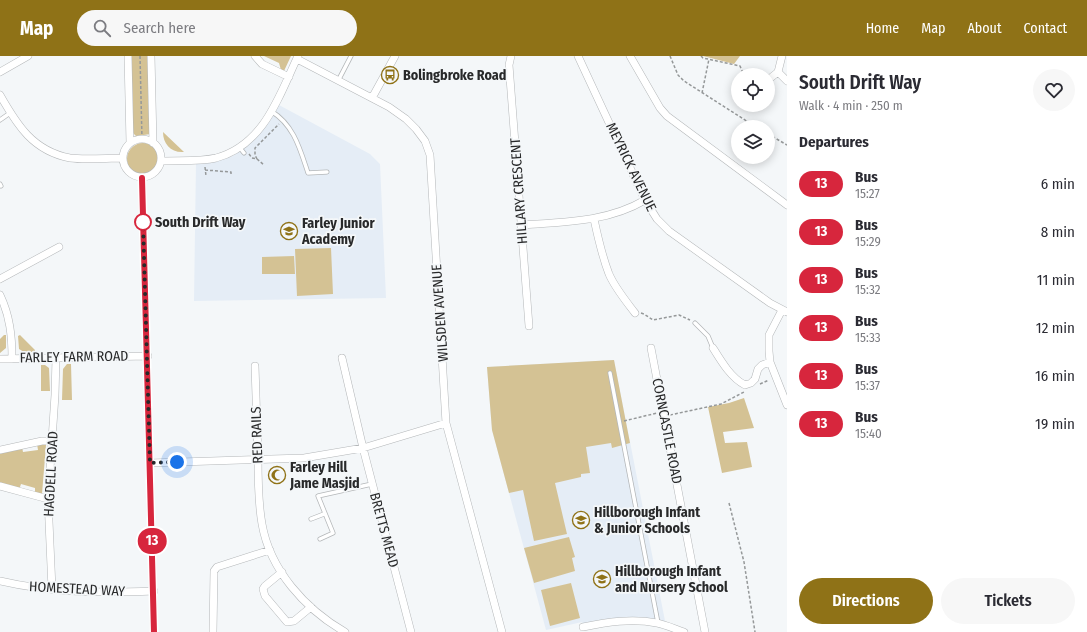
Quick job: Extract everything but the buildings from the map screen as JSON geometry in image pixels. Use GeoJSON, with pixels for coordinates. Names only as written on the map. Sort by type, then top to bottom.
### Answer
{"type":"FeatureCollection","features":[{"type":"Feature","properties":{"kind":"street"},"geometry":{"type":"LineString","coordinates":[[0,72],[28,56]]}},
{"type":"Feature","properties":{"kind":"street"},"geometry":{"type":"LineString","coordinates":[[128,56],[130,143]]}},
{"type":"Feature","properties":{"kind":"street"},"geometry":{"type":"LineString","coordinates":[[152,56],[153,143]]}},
{"type":"Feature","properties":{"kind":"street"},"geometry":{"type":"LineString","coordinates":[[255,56],[262,64],[289,77]]}},
{"type":"Feature","properties":{"kind":"street"},"geometry":{"type":"LineString","coordinates":[[372,98],[395,56]]}},
{"type":"Feature","properties":{"kind":"street","name":"HILLARY CRESCENT"},"geometry":{"type":"LineString","coordinates":[[511,56],[509,65],[529,326]]}},
{"type":"Feature","properties":{"kind":"street","name":"MEYRICK AVENUE"},"geometry":{"type":"LineString","coordinates":[[578,56],[644,200],[657,219],[669,231],[785,311]]}},
{"type":"Feature","properties":{"kind":"street"},"geometry":{"type":"LineString","coordinates":[[630,56],[660,108],[667,116],[787,205]]}},
{"type":"Feature","properties":{"kind":"street"},"geometry":{"type":"LineString","coordinates":[[775,74],[778,72],[782,56]]}},
{"type":"Feature","properties":{"kind":"street"},"geometry":{"type":"LineString","coordinates":[[161,161],[215,158],[243,149],[255,136],[271,111],[289,77],[297,57]]}},
{"type":"Feature","properties":{"kind":"street","name":"WILSDEN AVENUE"},"geometry":{"type":"LineString","coordinates":[[297,57],[389,107],[406,119],[416,129],[430,155],[446,423],[502,632]]}},
{"type":"Feature","properties":{"kind":"street"},"geometry":{"type":"LineString","coordinates":[[778,72],[787,81]]}},
{"type":"Feature","properties":{"kind":"street"},"geometry":{"type":"LineString","coordinates":[[0,95],[22,131],[45,149],[58,155],[72,158],[122,158]]}},
{"type":"Feature","properties":{"kind":"street"},"geometry":{"type":"LineString","coordinates":[[142,139],[153,143],[159,151],[161,161],[159,166],[152,174],[142,178],[136,177],[126,169],[122,158],[123,152],[130,143],[142,139]]}},
{"type":"Feature","properties":{"kind":"street"},"geometry":{"type":"LineString","coordinates":[[142,178],[148,356],[154,632]]}},
{"type":"Feature","properties":{"kind":"street"},"geometry":{"type":"LineString","coordinates":[[522,224],[594,219],[634,206],[644,200]]}},
{"type":"Feature","properties":{"kind":"street"},"geometry":{"type":"LineString","coordinates":[[594,219],[602,254],[610,275],[617,288],[635,313]]}},
{"type":"Feature","properties":{"kind":"street"},"geometry":{"type":"LineString","coordinates":[[0,279],[59,246]]}},
{"type":"Feature","properties":{"kind":"street"},"geometry":{"type":"LineString","coordinates":[[0,295],[8,313],[10,323],[12,359]]}},
{"type":"Feature","properties":{"kind":"street"},"geometry":{"type":"LineString","coordinates":[[785,311],[769,335],[770,362],[787,405]]}},
{"type":"Feature","properties":{"kind":"street","name":"CORNCASTLE ROAD"},"geometry":{"type":"LineString","coordinates":[[651,348],[705,632]]}},
{"type":"Feature","properties":{"kind":"street"},"geometry":{"type":"LineString","coordinates":[[713,348],[724,366],[745,385],[751,383],[755,379],[758,369],[762,365],[770,362]]}},
{"type":"Feature","properties":{"kind":"street","name":"FARLEY FARM ROAD"},"geometry":{"type":"LineString","coordinates":[[0,359],[148,356]]}},
{"type":"Feature","properties":{"kind":"street","name":"HAGDELL ROAD"},"geometry":{"type":"LineString","coordinates":[[52,589],[48,499],[56,395],[56,358]]}},
{"type":"Feature","properties":{"kind":"street","name":"BRETTS MEAD"},"geometry":{"type":"LineString","coordinates":[[342,358],[372,484],[411,632]]}},
{"type":"Feature","properties":{"kind":"street","name":"RED RAILS"},"geometry":{"type":"LineString","coordinates":[[255,366],[259,501],[262,525],[270,550],[282,572],[298,594],[311,607],[345,632]]}},
{"type":"Feature","properties":{"kind":"street"},"geometry":{"type":"LineString","coordinates":[[150,463],[304,458],[331,455],[363,448],[446,423]]}},
{"type":"Feature","properties":{"kind":"street"},"geometry":{"type":"LineString","coordinates":[[0,450],[42,441],[52,441]]}},
{"type":"Feature","properties":{"kind":"street"},"geometry":{"type":"LineString","coordinates":[[0,486],[48,499]]}},
{"type":"Feature","properties":{"kind":"street"},"geometry":{"type":"LineString","coordinates":[[213,632],[214,570],[217,567],[270,550]]}},
{"type":"Feature","properties":{"kind":"street"},"geometry":{"type":"LineString","coordinates":[[282,572],[263,589],[265,596],[274,608],[284,620],[290,622],[294,621],[311,607]]}},
{"type":"Feature","properties":{"kind":"street","name":"HOMESTEAD WAY"},"geometry":{"type":"LineString","coordinates":[[0,582],[52,589],[105,593],[154,591]]}},
{"type":"Feature","properties":{"kind":"street"},"geometry":{"type":"LineString","coordinates":[[583,627],[604,622],[634,621],[658,623],[684,632]]}},
{"type":"Feature","properties":{"kind":"lane"},"geometry":{"type":"LineString","coordinates":[[338,80],[351,56]]}},
{"type":"Feature","properties":{"kind":"lane"},"geometry":{"type":"LineString","coordinates":[[271,111],[283,120],[298,142],[308,173],[327,172]]}},
{"type":"Feature","properties":{"kind":"lane"},"geometry":{"type":"LineString","coordinates":[[0,120],[10,113]]}},
{"type":"Feature","properties":{"kind":"lane"},"geometry":{"type":"LineString","coordinates":[[696,323],[708,336],[713,348]]}},
{"type":"Feature","properties":{"kind":"lane"},"geometry":{"type":"LineString","coordinates":[[610,373],[658,623]]}},
{"type":"Feature","properties":{"kind":"lane"},"geometry":{"type":"LineString","coordinates":[[320,539],[333,534],[318,496],[372,484]]}},
{"type":"Feature","properties":{"kind":"lane"},"geometry":{"type":"LineString","coordinates":[[311,519],[324,514]]}},
{"type":"Feature","properties":{"kind":"path"},"geometry":{"type":"LineString","coordinates":[[140,56],[142,139]]}},
{"type":"Feature","properties":{"kind":"path"},"geometry":{"type":"LineString","coordinates":[[670,56],[678,75],[684,81],[745,120]]}},
{"type":"Feature","properties":{"kind":"path"},"geometry":{"type":"LineString","coordinates":[[701,56],[709,60],[740,66],[741,68]]}},
{"type":"Feature","properties":{"kind":"path"},"geometry":{"type":"LineString","coordinates":[[702,92],[709,60]]}},
{"type":"Feature","properties":{"kind":"path"},"geometry":{"type":"LineString","coordinates":[[257,159],[255,155],[255,148],[283,120]]}},
{"type":"Feature","properties":{"kind":"path"},"geometry":{"type":"LineString","coordinates":[[775,138],[787,145]]}},
{"type":"Feature","properties":{"kind":"path"},"geometry":{"type":"LineString","coordinates":[[243,149],[252,158],[257,159],[264,165]]}},
{"type":"Feature","properties":{"kind":"path"},"geometry":{"type":"LineString","coordinates":[[204,159],[206,176]]}},
{"type":"Feature","properties":{"kind":"path"},"geometry":{"type":"LineString","coordinates":[[205,170],[231,172],[231,176]]}},
{"type":"Feature","properties":{"kind":"path"},"geometry":{"type":"LineString","coordinates":[[635,313],[644,314],[653,320],[679,315],[696,323]]}},
{"type":"Feature","properties":{"kind":"path"},"geometry":{"type":"LineString","coordinates":[[755,387],[776,376]]}},
{"type":"Feature","properties":{"kind":"path"},"geometry":{"type":"LineString","coordinates":[[619,422],[721,404],[748,390]]}},
{"type":"Feature","properties":{"kind":"path"},"geometry":{"type":"LineString","coordinates":[[728,503],[744,562],[755,632]]}},
{"type":"Feature","properties":{"kind":"shaded area"},"geometry":{"type":"Polygon","coordinates":[[[131,56],[150,56],[151,134],[136,136],[132,132],[131,56]]]}},
{"type":"Feature","properties":{"kind":"shaded area"},"geometry":{"type":"Polygon","coordinates":[[[264,56],[291,56],[284,71],[281,70],[279,63],[264,56]]]}},
{"type":"Feature","properties":{"kind":"shaded area"},"geometry":{"type":"Polygon","coordinates":[[[703,56],[740,56],[734,64],[703,56]]]}},
{"type":"Feature","properties":{"kind":"shaded area","name":"Farley Junior Academy"},"geometry":{"type":"Polygon","coordinates":[[[279,105],[370,154],[380,164],[386,298],[194,301],[196,163],[217,161],[233,156],[252,142],[266,126],[279,105]]]}},
{"type":"Feature","properties":{"kind":"shaded area"},"geometry":{"type":"Polygon","coordinates":[[[163,132],[184,152],[175,151],[169,147],[164,140],[163,132]]]}},
{"type":"Feature","properties":{"kind":"shaded area"},"geometry":{"type":"Polygon","coordinates":[[[140,143],[146,143],[155,147],[159,159],[155,171],[146,175],[140,175],[131,171],[127,162],[127,156],[131,147],[140,143]]]}},
{"type":"Feature","properties":{"kind":"shaded area"},"geometry":{"type":"Polygon","coordinates":[[[331,248],[333,294],[297,296],[295,249],[331,248]]]}},
{"type":"Feature","properties":{"kind":"shaded area"},"geometry":{"type":"Polygon","coordinates":[[[294,256],[295,274],[262,274],[262,257],[294,256]]]}},
{"type":"Feature","properties":{"kind":"shaded area"},"geometry":{"type":"Polygon","coordinates":[[[6,335],[6,348],[0,353],[0,339],[6,335]]]}},
{"type":"Feature","properties":{"kind":"shaded area"},"geometry":{"type":"Polygon","coordinates":[[[20,335],[35,350],[35,352],[24,352],[19,349],[18,336],[20,335]]]}},
{"type":"Feature","properties":{"kind":"shaded area","name":"Hillborough Infant & Junior Schools"},"geometry":{"type":"Polygon","coordinates":[[[614,360],[666,626],[651,622],[583,627],[582,622],[546,630],[492,430],[487,367],[614,360]]]}},
{"type":"Feature","properties":{"kind":"shaded area"},"geometry":{"type":"Polygon","coordinates":[[[614,360],[630,443],[612,448],[611,443],[586,447],[590,473],[581,474],[581,477],[555,483],[567,534],[534,541],[523,490],[509,493],[492,430],[487,367],[614,360]]]}},
{"type":"Feature","properties":{"kind":"shaded area"},"geometry":{"type":"Polygon","coordinates":[[[67,364],[71,364],[72,400],[62,400],[63,369],[67,364]]]}},
{"type":"Feature","properties":{"kind":"shaded area"},"geometry":{"type":"Polygon","coordinates":[[[41,365],[45,365],[49,368],[50,391],[41,391],[41,365]]]}},
{"type":"Feature","properties":{"kind":"shaded area"},"geometry":{"type":"Polygon","coordinates":[[[744,398],[754,428],[723,432],[725,443],[747,442],[752,467],[722,473],[708,407],[729,403],[744,398]]]}},
{"type":"Feature","properties":{"kind":"shaded area"},"geometry":{"type":"Polygon","coordinates":[[[43,443],[46,445],[42,494],[40,495],[35,493],[35,488],[21,484],[19,490],[0,484],[0,452],[22,447],[23,452],[38,450],[37,444],[43,443]]]}},
{"type":"Feature","properties":{"kind":"shaded area"},"geometry":{"type":"Polygon","coordinates":[[[569,537],[575,557],[572,558],[575,571],[534,583],[524,548],[569,537]]]}},
{"type":"Feature","properties":{"kind":"shaded area"},"geometry":{"type":"Polygon","coordinates":[[[571,583],[580,618],[550,626],[541,590],[571,583]]]}},
{"type":"Feature","properties":{"kind":"bus line","name":"13"},"geometry":{"type":"LineString","coordinates":[[142,178],[148,356],[154,632]]}},
{"type":"Feature","properties":{"kind":"place","name":"Bolingbroke Road"},"geometry":{"type":"Point","coordinates":[390,75]}},
{"type":"Feature","properties":{"kind":"place","name":"South Drift Way"},"geometry":{"type":"Point","coordinates":[143,222]}},
{"type":"Feature","properties":{"kind":"place","name":"Farley Junior Academy"},"geometry":{"type":"Point","coordinates":[289,231]}},
{"type":"Feature","properties":{"kind":"place","name":"Farley Hill Jame Masjid"},"geometry":{"type":"Point","coordinates":[277,475]}},
{"type":"Feature","properties":{"kind":"place","name":"Hillborough Infant & Junior Schools"},"geometry":{"type":"Point","coordinates":[581,520]}},
{"type":"Feature","properties":{"kind":"place","name":"Hillborough Infant and Nursery School"},"geometry":{"type":"Point","coordinates":[602,579]}},
{"type":"Feature","properties":{"kind":"route"},"geometry":{"type":"LineString","coordinates":[[143,222],[150,463],[177,462]]}}]}
